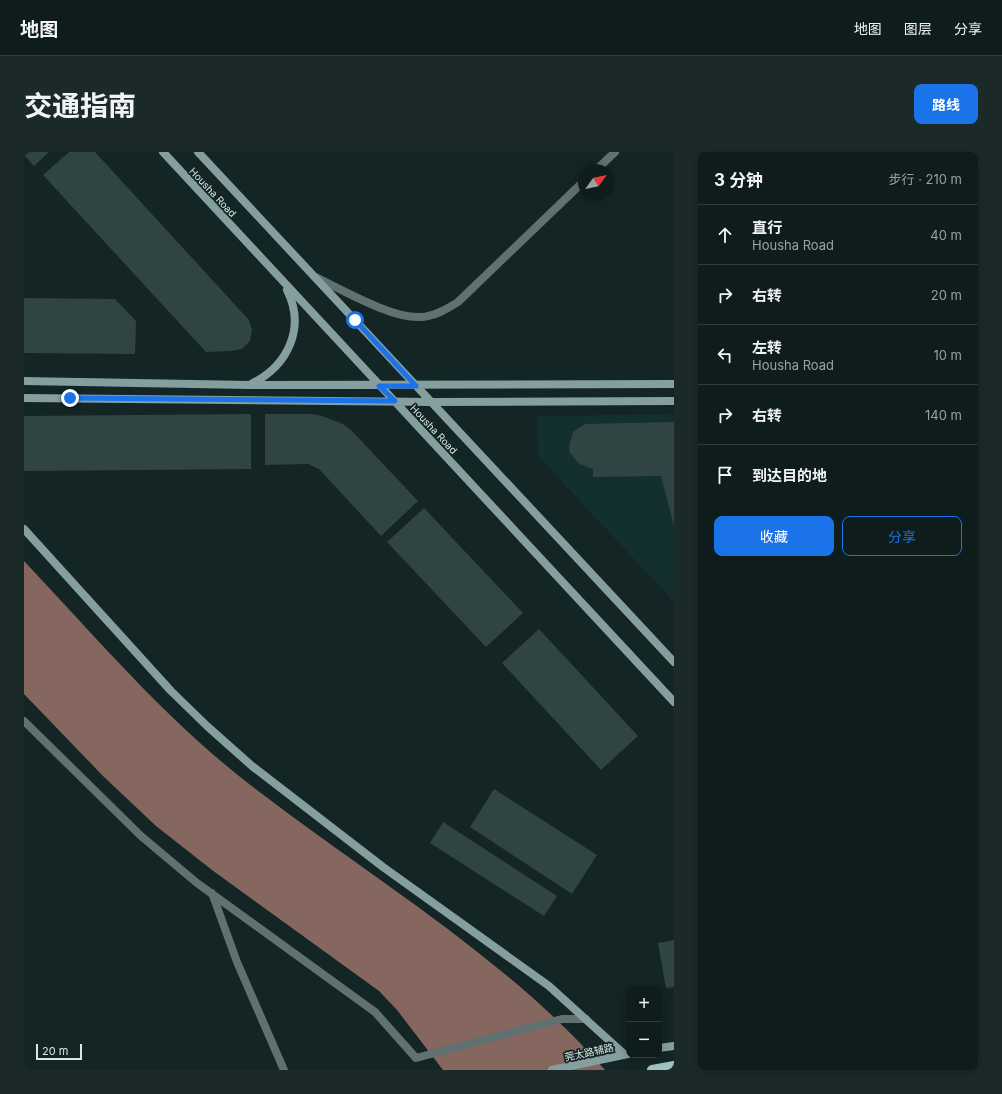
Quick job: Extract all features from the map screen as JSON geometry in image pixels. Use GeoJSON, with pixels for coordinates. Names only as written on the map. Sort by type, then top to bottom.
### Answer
{"type":"FeatureCollection","features":[{"type":"Feature","properties":{"kind":"main road"},"geometry":{"type":"LineString","coordinates":[[652,1070],[674,1066]]}},
{"type":"Feature","properties":{"kind":"street","name":"Housha Road"},"geometry":{"type":"LineString","coordinates":[[163,152],[674,702]]}},
{"type":"Feature","properties":{"kind":"street","name":"Housha Road"},"geometry":{"type":"LineString","coordinates":[[198,152],[674,662]]}},
{"type":"Feature","properties":{"kind":"street"},"geometry":{"type":"LineString","coordinates":[[602,164],[615,152]]}},
{"type":"Feature","properties":{"kind":"street"},"geometry":{"type":"LineString","coordinates":[[314,277],[391,312],[406,316],[421,317],[434,315],[458,302],[578,188]]}},
{"type":"Feature","properties":{"kind":"street"},"geometry":{"type":"LineString","coordinates":[[249,385],[265,377],[278,365],[288,350],[294,334],[295,315],[291,298],[283,282]]}},
{"type":"Feature","properties":{"kind":"street"},"geometry":{"type":"LineString","coordinates":[[24,381],[379,386],[674,384]]}},
{"type":"Feature","properties":{"kind":"street"},"geometry":{"type":"LineString","coordinates":[[24,398],[432,402],[674,401]]}},
{"type":"Feature","properties":{"kind":"street"},"geometry":{"type":"LineString","coordinates":[[24,529],[171,691],[207,726],[252,766],[376,862],[549,986],[626,1053]]}},
{"type":"Feature","properties":{"kind":"street"},"geometry":{"type":"LineString","coordinates":[[24,721],[141,836],[211,893],[375,1012],[394,1031],[412,1055],[416,1058],[562,1019],[586,1019]]}},
{"type":"Feature","properties":{"kind":"street"},"geometry":{"type":"LineString","coordinates":[[211,893],[237,962],[284,1070]]}},
{"type":"Feature","properties":{"kind":"street"},"geometry":{"type":"LineString","coordinates":[[662,1048],[674,1046]]}},
{"type":"Feature","properties":{"kind":"street","name":"莞太路辅路"},"geometry":{"type":"LineString","coordinates":[[552,1070],[626,1054]]}},
{"type":"Feature","properties":{"kind":"shaded area"},"geometry":{"type":"Polygon","coordinates":[[[674,414],[674,602],[538,456],[537,416],[674,414]]]}},
{"type":"Feature","properties":{"kind":"shaded area"},"geometry":{"type":"Polygon","coordinates":[[[24,561],[128,673],[182,727],[210,752],[286,812],[475,950],[521,988],[564,1027],[605,1070],[443,1070],[397,1010],[379,991],[212,870],[156,826],[103,776],[24,694],[24,561]]]}},
{"type":"Feature","properties":{"kind":"building"},"geometry":{"type":"Polygon","coordinates":[[[24,152],[49,152],[34,166],[24,155],[24,152]]]}},
{"type":"Feature","properties":{"kind":"building"},"geometry":{"type":"Polygon","coordinates":[[[69,152],[95,152],[249,320],[252,330],[250,341],[242,349],[206,352],[43,175],[69,152]]]}},
{"type":"Feature","properties":{"kind":"building"},"geometry":{"type":"Polygon","coordinates":[[[24,298],[115,299],[136,321],[135,354],[24,353],[24,298]]]}},
{"type":"Feature","properties":{"kind":"building"},"geometry":{"type":"Polygon","coordinates":[[[251,414],[251,469],[24,471],[24,416],[251,414]]]}},
{"type":"Feature","properties":{"kind":"building"},"geometry":{"type":"Polygon","coordinates":[[[265,414],[311,414],[322,416],[343,424],[352,431],[418,501],[381,536],[319,469],[308,464],[265,465],[265,414]]]}},
{"type":"Feature","properties":{"kind":"building"},"geometry":{"type":"Polygon","coordinates":[[[674,422],[674,526],[661,476],[593,477],[593,469],[579,464],[570,453],[569,446],[573,432],[585,424],[674,422]]]}},
{"type":"Feature","properties":{"kind":"building"},"geometry":{"type":"Polygon","coordinates":[[[424,508],[523,613],[486,647],[387,542],[424,508]]]}},
{"type":"Feature","properties":{"kind":"building"},"geometry":{"type":"Polygon","coordinates":[[[539,629],[638,736],[601,770],[502,663],[539,629]]]}},
{"type":"Feature","properties":{"kind":"building"},"geometry":{"type":"Polygon","coordinates":[[[494,789],[597,855],[572,894],[470,827],[494,789]]]}},
{"type":"Feature","properties":{"kind":"building"},"geometry":{"type":"Polygon","coordinates":[[[443,822],[557,896],[544,916],[430,843],[443,822]]]}},
{"type":"Feature","properties":{"kind":"building"},"geometry":{"type":"Polygon","coordinates":[[[674,940],[674,987],[666,988],[658,943],[674,940]]]}},
{"type":"Feature","properties":{"kind":"route"},"geometry":{"type":"LineString","coordinates":[[70,398],[395,401],[379,386],[416,386],[355,320]]}}]}
